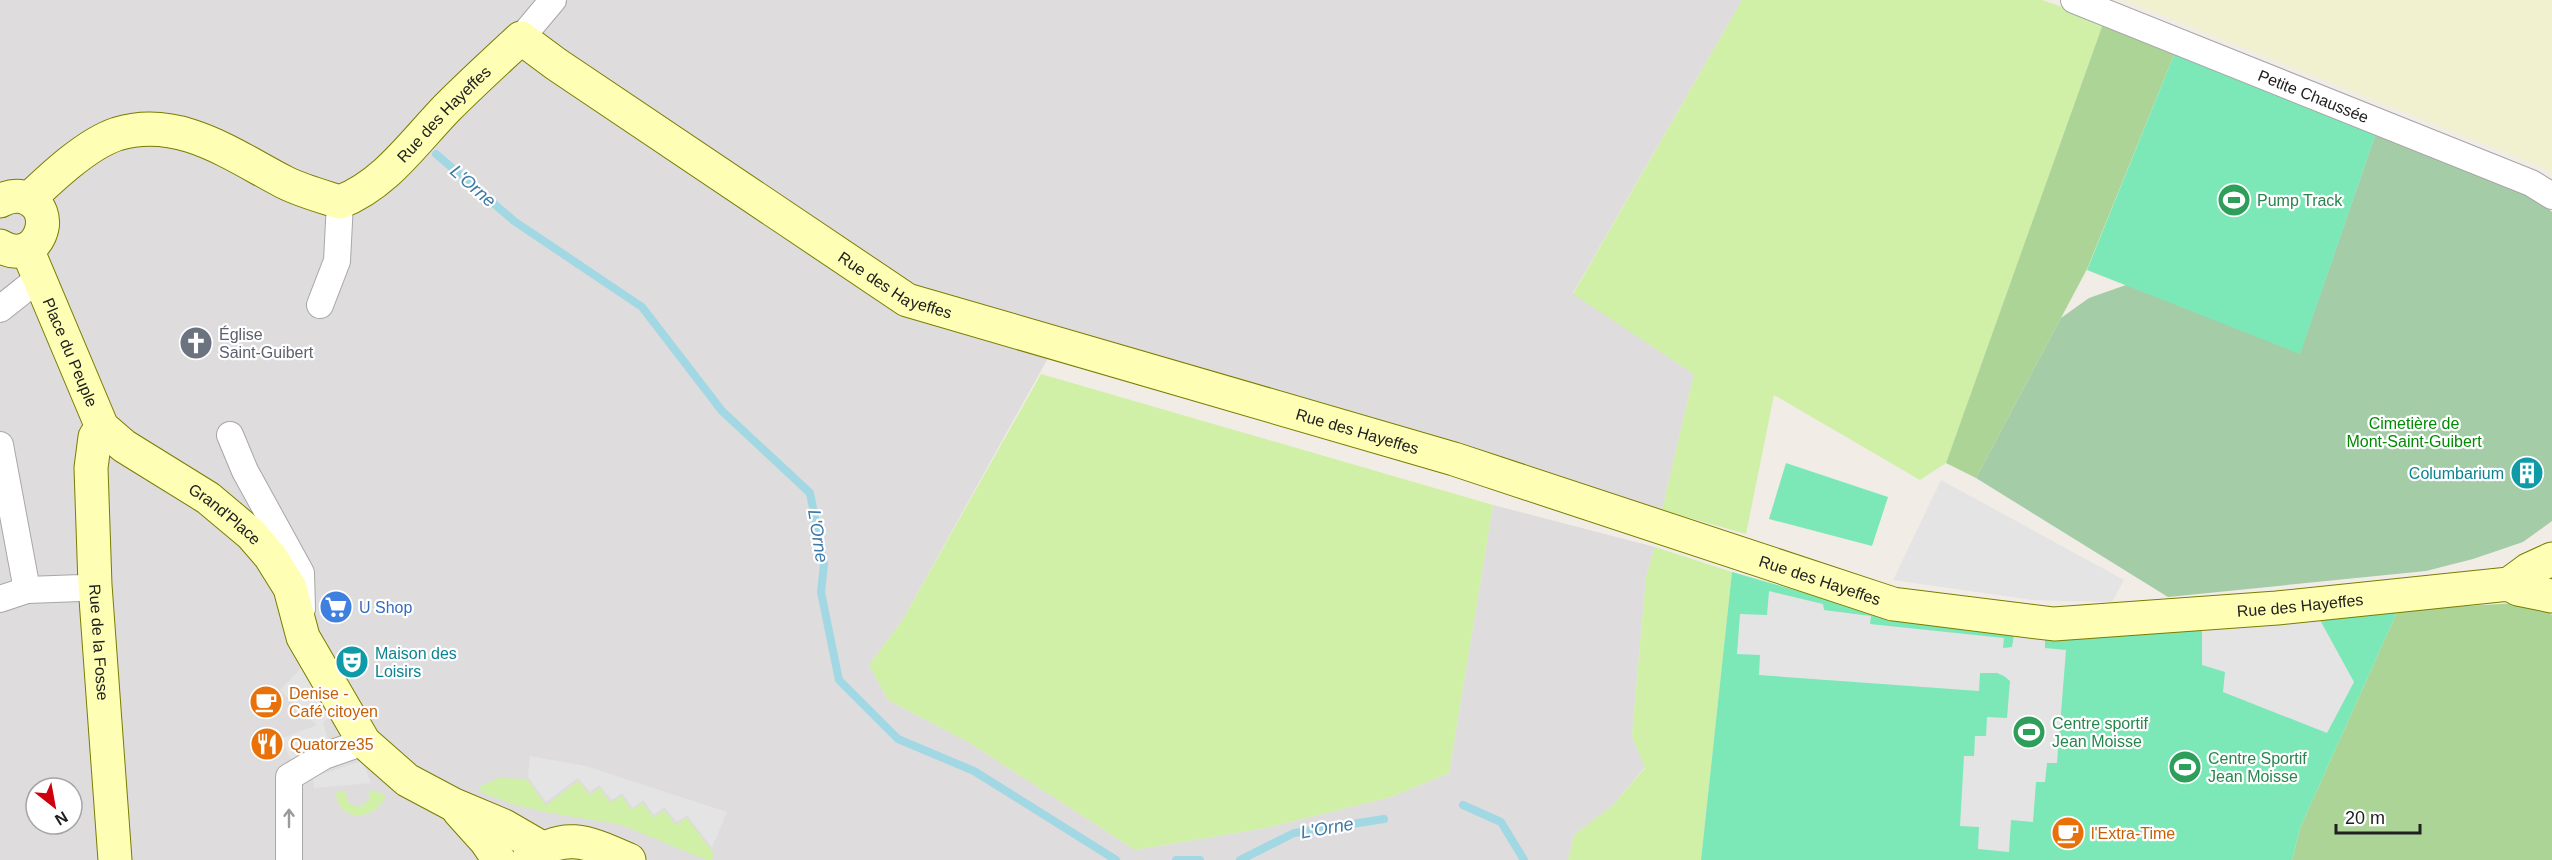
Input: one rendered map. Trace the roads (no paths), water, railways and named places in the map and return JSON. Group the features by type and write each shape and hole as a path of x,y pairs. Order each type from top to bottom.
{"street":[{"path":"521,38 553,0"},
{"name":"Petite Chaussée","path":"2074,0 2513,175 2532,183 2552,196"},
{"name":"Rue des Hayeffes","path":"340,202 357,196 384,175 448,107 521,38 556,64 907,300 1454,459 1893,604 2054,624 2277,608 2509,584 2528,570 2552,559"},
{"path":"22,258 41,235 42,215 14,200 116,134 154,129 191,134 287,183 340,202 340,240 337,261 320,305"},
{"name":"Place du Peuple","path":"0,309 22,258"},
{"name":"Place du Peuple","path":"22,258 102,427"},
{"name":"Rue de la Fosse","path":"102,427 95,437 91,468 95,585 115,860"},
{"name":"Grand'Place","path":"102,427 124,446 208,498 251,534 270,556 290,588 303,637 364,742 407,780 454,805 504,826 535,854"},
{"name":"Grand'Place","path":"230,435 245,471 301,573 303,637"},
{"path":"0,445 27,590"},
{"name":"Rue des Hayeffes","path":"2509,584 2518,589 2552,596"},
{"path":"0,599 27,590 81,588 95,585"},
{"path":"289,860 289,777 324,756 364,742"},
{"name":"Grand'Place","path":"454,805 486,841 499,860"},
{"path":"535,854 563,841 598,846 629,860"}],"waterway":[{"name":"L'Orne","path":"436,154 514,221 642,307 722,411 810,493 824,564 821,592 839,680 898,739 974,771 1116,860"},
{"name":"L'Orne","path":"1463,805 1501,822 1524,860"},
{"name":"L'Orne","path":"1240,860 1294,833 1384,819"},
{"name":"L'Orne","path":"1176,860 1200,860"}],"place":[{"name":"Pump Track","path":"2234,200"},
{"name":"Église Saint-Guibert","path":"196,343"},
{"name":"Columbarium","path":"2527,473"},
{"name":"U Shop","path":"336,607"},
{"name":"Maison des Loisirs","path":"352,662"},
{"name":"Denise - Café citoyen","path":"266,702"},
{"name":"Centre sportif Jean Moisse","path":"2029,732"},
{"name":"Quatorze35","path":"267,744"},
{"name":"Centre Sportif Jean Moisse","path":"2185,767"},
{"name":"l'Extra-Time","path":"2068,833"}],"park label":[{"name":"Cimetière de Mont-Saint-Guibert","path":"2414,432"}]}
